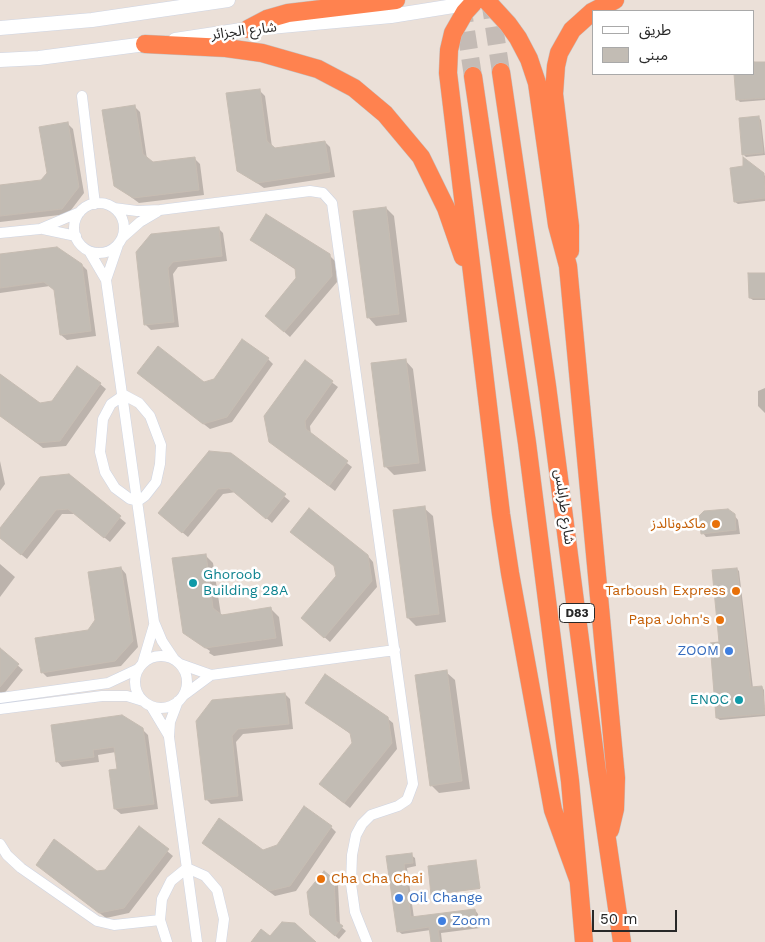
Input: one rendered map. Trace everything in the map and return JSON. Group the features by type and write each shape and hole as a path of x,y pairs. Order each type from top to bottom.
{"highway":[{"path":"248,29 267,19 288,13 396,0"},
{"path":"568,266 558,230 536,77 518,38 482,0 453,33 448,60 501,514 553,810 578,879"},
{"path":"596,10 614,0"},
{"path":"592,12 572,30 559,53 554,94 570,226 568,266 616,778 615,809 608,840"},
{"path":"145,44 226,48 279,57 330,75 370,100 404,134 435,182 446,208 475,293"},
{"name":"شارع طرابلس","path":"501,72 550,405 622,942"},
{"name":"شارع طرابلس","path":"473,76 527,443 570,781 584,942"}],"main road":[{"path":"0,28 92,20 228,0"},
{"name":"شارع الجزائر","path":"0,60 39,58 248,29 383,17 482,0"}],"street":[{"path":"82,96 95,204"},
{"path":"40,229 95,204 137,211 160,210 310,191 323,193 332,203 413,784 407,800 398,806 371,816 362,824 356,835 352,856 351,884 355,912 368,942"},
{"path":"106,280 120,241 123,222 114,208"},
{"path":"80,212 75,224 76,236 84,248 89,251 104,253 140,222 160,210"},
{"path":"0,233 40,229 76,236"},
{"path":"89,251 106,280 124,395 154,622 162,641 177,661 187,682 170,722 169,736 197,942"},
{"path":"124,395 132,398 145,409 156,427 161,445 160,464 156,482 145,496 138,500"},
{"path":"124,395 111,404 103,419 100,452 109,481 122,494 138,500"},
{"path":"154,622 135,682 139,696 147,703 169,736"},
{"path":"0,709 102,696 127,696 166,707 211,675 395,650"},
{"path":"0,698 108,683 158,656 177,661 211,675"},
{"path":"0,844 7,855 21,868 97,921 114,925 160,920"},
{"path":"167,942 160,920 160,909 165,889 178,874 187,868"},
{"path":"187,868 205,876 217,890 224,919 221,942"}],"building":[{"path":"755,62 765,62 765,98 736,100 734,75 755,75"},
{"path":"260,89 267,141 275,148 325,141 330,172 257,183 237,171 226,93"},
{"path":"135,105 143,154 153,162 195,157 199,190 133,198 114,186 102,110"},
{"path":"759,116 763,153 742,155 739,118"},
{"path":"68,122 79,187 62,209 0,216 0,185 41,180 47,173 39,127"},
{"path":"743,157 764,173 765,198 734,202 730,168 743,166"},
{"path":"386,207 399,314 367,318 353,211"},
{"path":"266,214 330,254 332,276 284,332 265,316 296,278 295,268 250,240"},
{"path":"219,227 222,256 173,262 168,268 174,322 144,325 136,252 151,234"},
{"path":"57,247 82,264 91,331 60,335 54,290 44,282 0,288 0,254"},
{"path":"748,273 765,273 765,298 749,298"},
{"path":"242,339 269,358 227,417 203,424 137,373 158,346 204,382 214,379"},
{"path":"406,359 419,463 384,467 371,363"},
{"path":"305,360 333,381 305,421 306,429 348,461 329,486 269,442 264,416"},
{"path":"77,366 101,383 60,441 37,443 0,416 0,374 40,403 52,401"},
{"path":"209,451 231,453 286,494 266,519 229,488 218,489 182,533 158,513"},
{"path":"69,474 121,516 104,538 68,509 56,510 21,555 0,538 0,528 40,477"},
{"path":"425,506 439,614 407,618 393,510"},
{"path":"309,508 368,555 372,581 324,638 301,618 336,576 334,566 290,532"},
{"path":"728,509 735,514 736,530 701,534 699,516 704,511"},
{"name":"Ghoroob Building 28A","path":"206,554 213,608 222,615 271,607 276,638 205,648 183,633 172,558"},
{"path":"121,567 133,641 115,661 41,673 35,638 88,630 95,620 88,572"},
{"path":"737,568 751,687 762,686 765,714 716,718 710,643 719,642 712,570"},
{"path":"0,648 19,664 0,687"},
{"path":"447,670 462,781 430,786 415,675"},
{"path":"325,674 388,717 392,743 344,803 319,784 352,743 350,733 305,703"},
{"path":"285,693 289,724 238,729 232,736 238,796 205,800 196,721 212,700"},
{"path":"122,715 143,728 154,804 114,809 109,770 117,769 114,747 93,750 94,757 56,762 51,725"},
{"path":"304,806 332,826 290,886 269,891 202,843 219,818 263,850 277,845"},
{"path":"139,826 169,849 124,908 99,913 36,865 54,839 97,871 105,870"},
{"path":"412,853 413,863 404,864 411,917 475,909 477,925 438,930 440,942 431,942 429,927 397,932 386,856"},
{"path":"476,860 480,888 431,895 428,866"},
{"path":"324,871 334,879 336,921 343,926 335,936 310,915 307,892"},
{"path":"282,922 295,923 316,942 251,942 261,929 270,936"}],"tunnel":[{"path":"490,0 501,72"},
{"path":"462,5 473,76"}],"place":[{"name":"ماكدونالدز","path":"716,524"},
{"name":"Ghoroob Building 28A","path":"193,583"},
{"name":"Tarboush Express","path":"736,591"},
{"name":"Papa John's","path":"720,620"},
{"name":"ZOOM","path":"729,651"},
{"name":"ENOC","path":"739,700"},
{"name":"Cha Cha Chai","path":"321,879"},
{"name":"Oil Change","path":"399,898"},
{"name":"Zoom","path":"442,921"}]}
